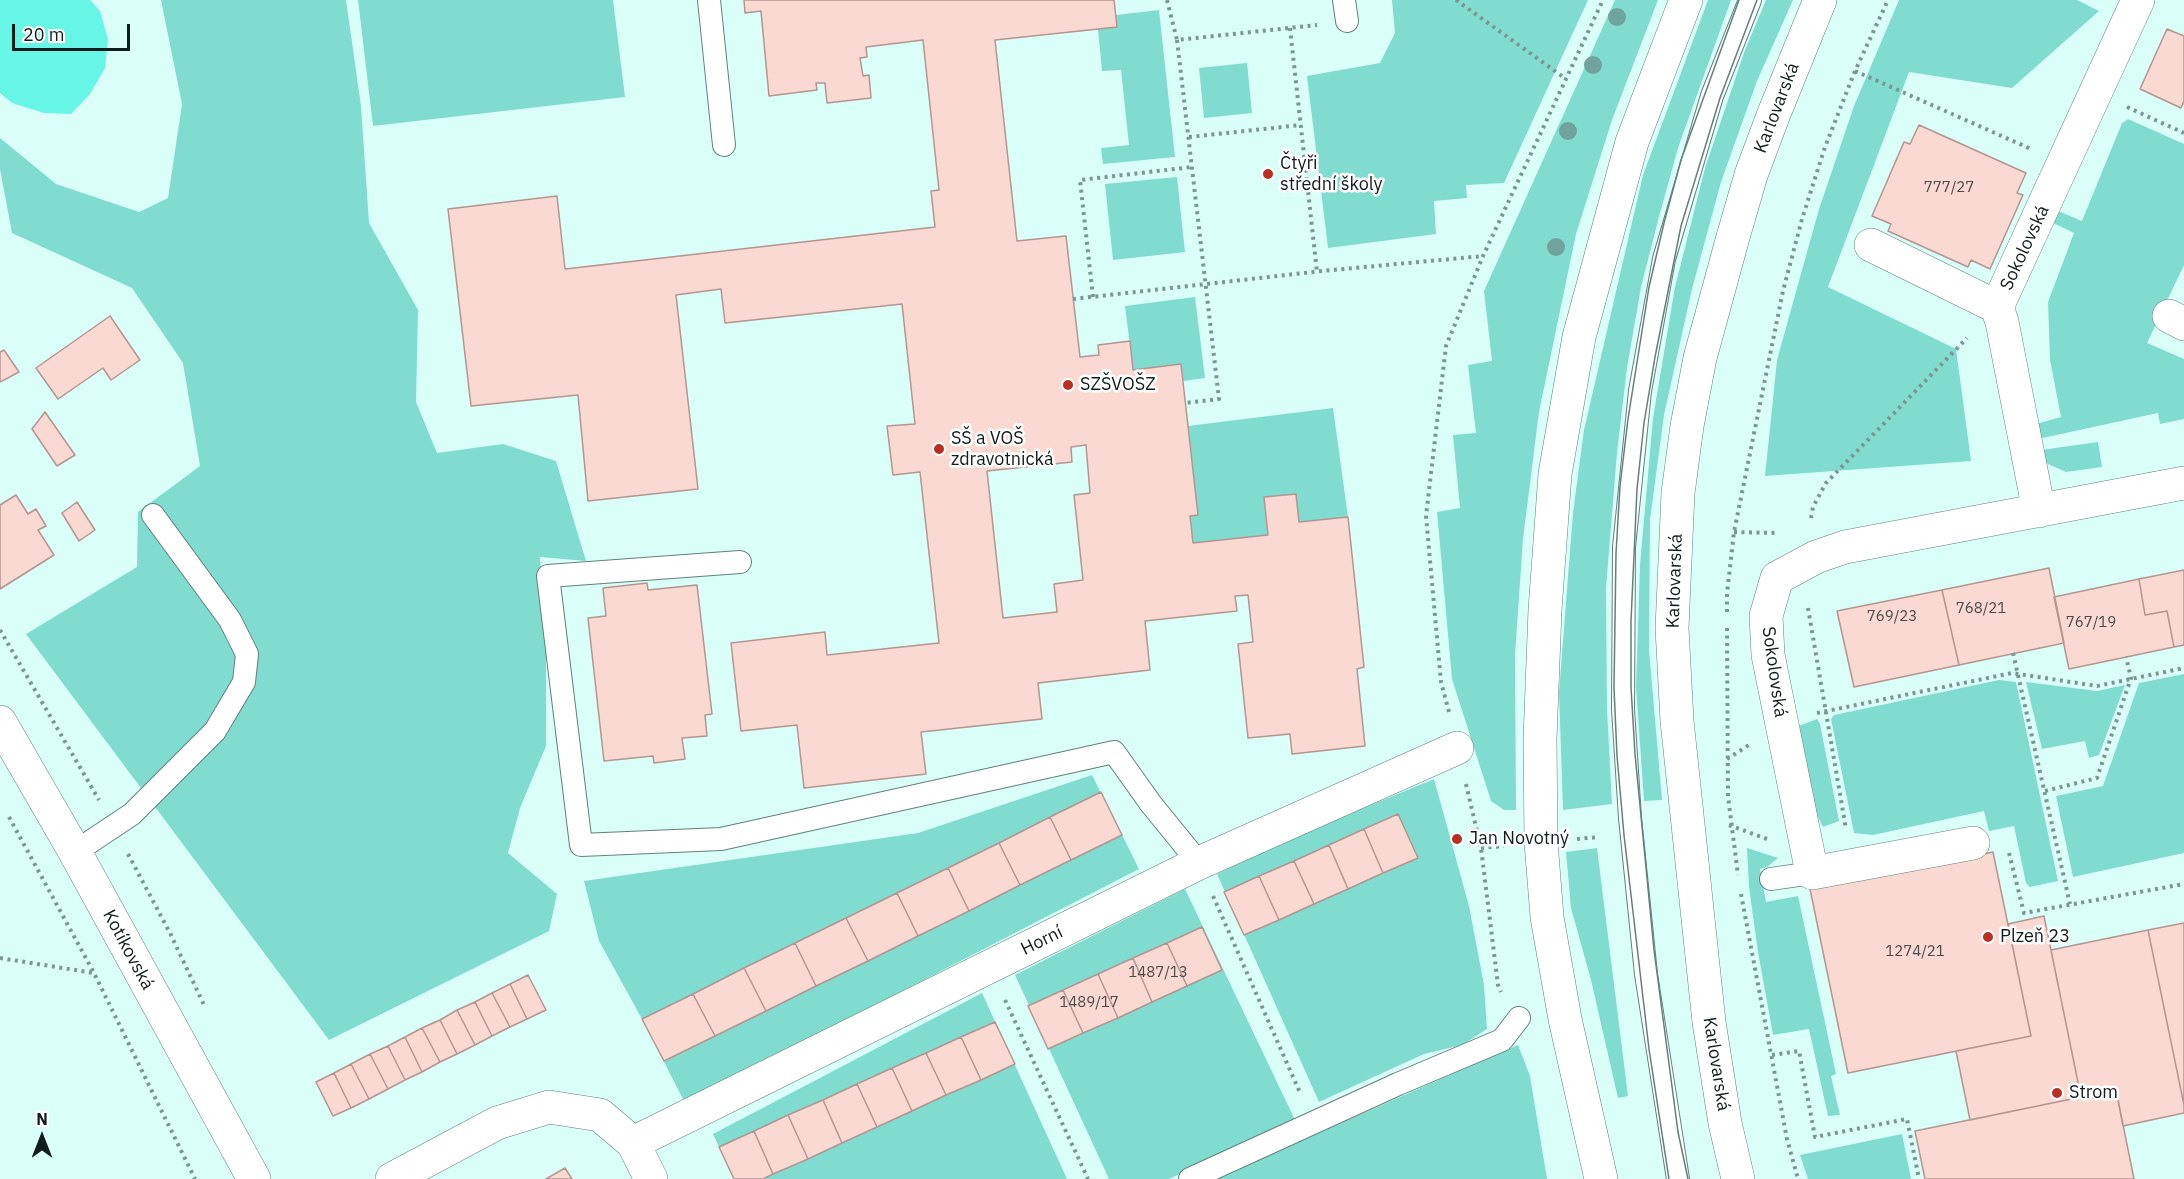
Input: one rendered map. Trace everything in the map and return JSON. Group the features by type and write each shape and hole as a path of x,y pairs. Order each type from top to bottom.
{"street":[{"path":"1601,1179 1565,1019 1547,917 1541,842 1540,739 1545,610 1555,474 1579,337 1632,142 1686,0"},
{"name":"Karlovarská","path":"1738,1179 1725,1123 1709,1022 1677,721 1672,628 1678,494 1687,426 1700,358 1733,237 1751,175 1820,0"},
{"name":"Sokolovská","path":"2039,511 1998,307 2138,0"},
{"path":"1871,245 1998,307"},
{"name":"Sokolovská","path":"1812,873 1768,656 1766,616 1777,578 1816,557 1845,547 2184,483"},
{"name":"Kotíkovská","path":"0,722 75,852 254,1179"},
{"name":"Horní","path":"633,1143 1199,863 1457,748"},
{"path":"1812,873 1973,843"},
{"path":"392,1179 497,1123 549,1107 600,1115 633,1143 651,1179"}],"lane":[{"path":"709,0 723,145"},
{"path":"1678,1179 1646,974 1630,818 1623,710 1624,547 1640,391 1664,259 1712,96 1750,0"},
{"path":"75,852 132,814 215,730 244,682 247,654 230,620 153,514"},
{"path":"740,562 548,576 581,845 721,838 1114,752 1151,804 1199,863"},
{"path":"1771,879 1812,873"},
{"path":"1190,1179 1502,1040 1519,1018"}],"path":[{"path":"1167,0 1177,40 1219,399 1185,403"},
{"path":"1456,0 1566,79"},
{"path":"1519,1018 1505,1005 1498,985 1480,848 1441,682 1426,516 1446,346 1483,256 1603,0"},
{"path":"1739,879 1731,825 1727,759 1727,594 1734,532 1780,303 1802,219 1825,147 1888,0"},
{"path":"1177,40 1290,28 1345,11"},
{"path":"1290,28 1317,272"},
{"path":"1856,71 2064,164"},
{"path":"2096,93 2184,133"},
{"path":"1189,137 1301,125"},
{"path":"1093,297 1080,180 1192,167"},
{"path":"1073,299 1483,256"},
{"path":"1734,532 1786,534"},
{"path":"0,630 113,827 170,933 206,1007"},
{"path":"2013,653 2070,904"},
{"path":"2045,791 2097,778 2131,678 2126,657"},
{"path":"1727,759 1782,724 1826,710 2012,673 2097,686 2184,668"},
{"path":"5,810 94,973 195,1179"},
{"path":"1973,843 2006,838 2024,913 2184,884"},
{"path":"1199,863 1313,1123"},
{"path":"1741,890 1749,944 1787,1139 1798,1179"},
{"path":"0,957 94,973 132,958"},
{"path":"989,967 1088,1179"},
{"path":"1772,1055 1799,1051 1815,1137 1907,1119 1919,1179"}],"shaded area":[{"path":"0,0 90,0 100,11 108,40 105,68 90,94 71,114 44,113 12,103 0,93"},
{"path":"161,0 346,0 361,106 369,223 418,310 416,402 437,453 503,444 556,461 586,561 540,557 546,636 546,746 520,808 508,853 557,894 549,931 329,1040 26,634 137,567 138,512 200,466 183,363 132,288 12,233 0,169 0,138 56,184 139,212 168,198 182,104"},
{"path":"358,0 613,0 625,97 373,126"},
{"path":"1392,0 1588,0 1504,183 1466,185 1467,198 1434,201 1436,234 1328,248 1307,76 1380,63 1395,33"},
{"path":"1615,0 1658,0 1612,120 1576,234 1539,412 1523,539 1515,655 1516,810 1504,810 1491,801 1452,679 1437,512 1460,508 1453,435 1476,433 1468,365 1492,361 1484,291"},
{"path":"1708,0 1731,0 1678,148 1641,287 1627,368 1617,453 1606,588 1607,709 1612,804 1563,810 1559,692 1573,513 1584,430 1643,175"},
{"path":"1766,0 1793,0 1757,81 1721,182 1692,289 1664,415 1650,520 1649,650 1662,800 1644,801 1636,687 1640,565 1653,418 1675,287 1705,168 1745,50"},
{"path":"1899,0 2077,0 2099,11 2012,88 1909,72 1828,287 1956,349 1971,461 1765,476 1777,360 1819,209 1854,106"},
{"path":"1159,10 1175,157 1103,164 1101,148 1129,145 1121,70 1102,71 1098,29 1117,27 1116,15"},
{"path":"1247,63 1252,113 1204,118 1199,68"},
{"path":"2128,119 2184,144 2184,265 2147,343 2184,359 2184,419 2160,424 2158,413 2038,439 2036,424 2061,417 2050,360 2048,302 2074,233 2051,222 2058,211 2082,221 2122,123"},
{"path":"1177,177 1185,252 1113,260 1105,184"},
{"path":"1195,297 1205,378 1183,381 1181,364 1133,370 1125,306"},
{"path":"1333,408 1348,517 1299,522 1264,497 1268,535 1193,543 1190,516 1198,514 1188,426"},
{"path":"2098,442 2102,467 2066,472 2048,464 2042,458 2041,450"},
{"path":"2184,674 2184,853 2073,877 2056,796 2103,786 2139,683"},
{"path":"1999,680 2016,682 2058,881 2030,887 2026,883 2014,826 1989,831 1984,811 1873,835 1854,833 1831,719 1834,715"},
{"path":"2026,682 2097,691 2125,685 2099,755 2089,758 2085,741 2042,749"},
{"path":"1817,719 1820,724 1839,821 1823,827 1811,802 1796,727"},
{"path":"1092,775 1139,869 685,1103 599,941 584,881 918,833"},
{"path":"1434,779 1469,906 1484,985 1487,1029 1462,1045 1424,1054 1319,1102 1217,874 1286,840"},
{"path":"1597,848 1628,1096 1618,1098 1591,980 1571,908 1566,852"},
{"path":"1747,848 1778,858 1767,867 1760,869 1766,902 1798,896 1836,1074 1831,1076 1840,1115 1828,1116 1809,1029 1773,1035 1758,952 1749,887"},
{"path":"1185,889 1295,1120 1169,1179 1109,1179 1015,975"},
{"path":"982,993 1067,1179 734,1179 713,1134"},
{"path":"1518,1045 1530,1076 1547,1179 1214,1179"},
{"path":"1902,1134 1911,1179 1808,1179 1800,1155"}],"building":[{"name":"SŠ a VOŠ zdravotnická","path":"744,0 1114,0 1117,27 995,40 1017,241 1066,236 1080,357 1099,355 1098,345 1130,341 1133,370 1181,364 1198,515 1190,516 1193,543 1268,535 1264,497 1296,494 1299,522 1348,517 1364,667 1357,669 1365,746 1292,754 1290,734 1248,738 1238,644 1253,642 1248,595 1235,596 1237,611 1145,621 1150,670 1038,683 1042,719 921,732 926,774 804,788 797,725 741,731 731,643 825,632 827,655 939,643 920,472 893,475 887,426 915,424 902,304 725,323 721,289 676,295 698,489 588,501 578,395 471,406 448,209 557,196 565,269 935,227 931,191 939,190 923,40 866,47 867,57 860,58 863,76 869,75 871,98 827,103 825,83 816,83 817,90 769,96 761,11 745,13","holes":["1086,445 1090,493 1074,495 1083,580 1054,584 1057,612 1003,618 987,471 1072,462 1071,447"]},
{"path":"2167,29 2184,36 2184,101 2181,108 2140,89"},
{"path":"1919,125 2026,173 2017,193 2023,195 1990,269 1971,260 1968,267 1888,231 1891,224 1872,216 1904,142 1910,144"},
{"path":"110,316 140,360 111,380 103,368 58,399 36,368"},
{"path":"4,350 19,372 0,382 0,352"},
{"path":"45,412 75,455 57,466 32,429"},
{"path":"16,495 28,514 36,509 46,526 38,530 54,555 0,589 0,505"},
{"path":"77,502 95,530 79,541 62,513"},
{"path":"2049,568 2064,643 1959,665 1942,590"},
{"path":"2184,570 2184,645 2174,647 2167,611 2145,615 2139,579"},
{"path":"2139,579 2145,615 2167,611 2174,647 2069,669 2054,597"},
{"path":"647,583 648,590 697,585 712,714 705,715 707,736 682,738 685,759 654,763 653,756 604,761 588,618 606,616 603,588"},
{"path":"1942,590 1959,665 1854,687 1837,611"},
{"path":"1101,792 1122,835 1071,860 1050,817"},
{"path":"1398,814 1418,858 1383,873 1364,829"},
{"path":"1050,817 1071,860 1020,885 999,843"},
{"path":"1364,829 1383,873 1348,889 1329,845"},
{"path":"999,843 1020,885 969,911 948,868"},
{"path":"1329,845 1348,889 1314,904 1294,861"},
{"path":"1993,852 2031,1036 1848,1073 1810,889"},
{"path":"1294,861 1314,904 1279,920 1259,876"},
{"path":"948,868 969,911 918,936 897,893"},
{"path":"1259,876 1279,920 1244,935 1224,892"},
{"path":"897,893 918,936 868,961 846,918"},
{"path":"2044,916 2081,1097 1970,1120 1956,1051 2031,1036 2008,924"},
{"path":"846,918 868,961 816,986 795,943"},
{"path":"2184,923 2184,1105 2148,930"},
{"path":"1202,927 1222,970 1187,986 1167,943"},
{"path":"2148,930 2184,1113 2123,1126 2116,1090 2081,1097 2051,950"},
{"path":"795,943 816,986 766,1011 744,968"},
{"path":"1167,943 1187,986 1152,1002 1133,958"},
{"path":"1133,958 1152,1002 1118,1018 1098,974"},
{"path":"744,968 766,1011 715,1036 693,994"},
{"path":"1098,974 1118,1018 1083,1033 1063,990"},
{"path":"528,975 546,1010 527,1019 510,984"},
{"path":"510,984 527,1019 510,1027 492,993"},
{"path":"1063,990 1083,1033 1048,1049 1028,1006"},
{"path":"492,993 510,1027 492,1036 475,1002"},
{"path":"693,994 715,1036 664,1061 642,1019"},
{"path":"475,1002 492,1036 475,1045 457,1010"},
{"path":"457,1010 475,1045 457,1054 440,1020"},
{"path":"440,1020 457,1054 440,1062 422,1028"},
{"path":"995,1022 1015,1064 981,1080 961,1037"},
{"path":"422,1028 440,1062 422,1072 405,1037"},
{"path":"405,1037 422,1072 405,1080 388,1046"},
{"path":"961,1037 981,1080 946,1095 926,1053"},
{"path":"388,1046 405,1080 388,1089 370,1054"},
{"path":"926,1053 946,1095 912,1111 892,1068"},
{"path":"370,1054 388,1089 369,1099 351,1064"},
{"path":"351,1064 369,1099 351,1108 334,1073"},
{"path":"892,1068 912,1111 877,1127 857,1084"},
{"path":"334,1073 351,1108 333,1116 316,1082"},
{"path":"857,1084 877,1127 842,1143 823,1100"},
{"path":"2116,1090 2134,1179 1925,1179 1915,1131"},
{"path":"823,1100 842,1143 808,1159 788,1115"},
{"path":"788,1115 808,1159 773,1174 754,1131"},
{"path":"754,1131 773,1174 763,1179 734,1179 719,1147"},
{"path":"565,1168 572,1179 546,1179"}],"tram line":[{"path":"1669,1179 1649,1049 1617,756 1614,688 1616,553 1620,486 1628,419 1649,287 1681,160 1739,0"},
{"path":"1688,1179 1678,1132 1654,950 1635,754 1631,687 1631,621 1637,489 1644,423 1655,357 1681,226 1720,98 1757,0"}],"place":[{"name":"Čtyři střední školy","path":"1268,174"},
{"name":"SZŠVOŠZ","path":"1068,385"},
{"name":"SŠ a VOŠ zdravotnická","path":"939,449"},
{"name":"Jan Novotný","path":"1457,839"},
{"name":"Plzeň 23","path":"1988,937"},
{"name":"Strom","path":"2057,1093"}]}
